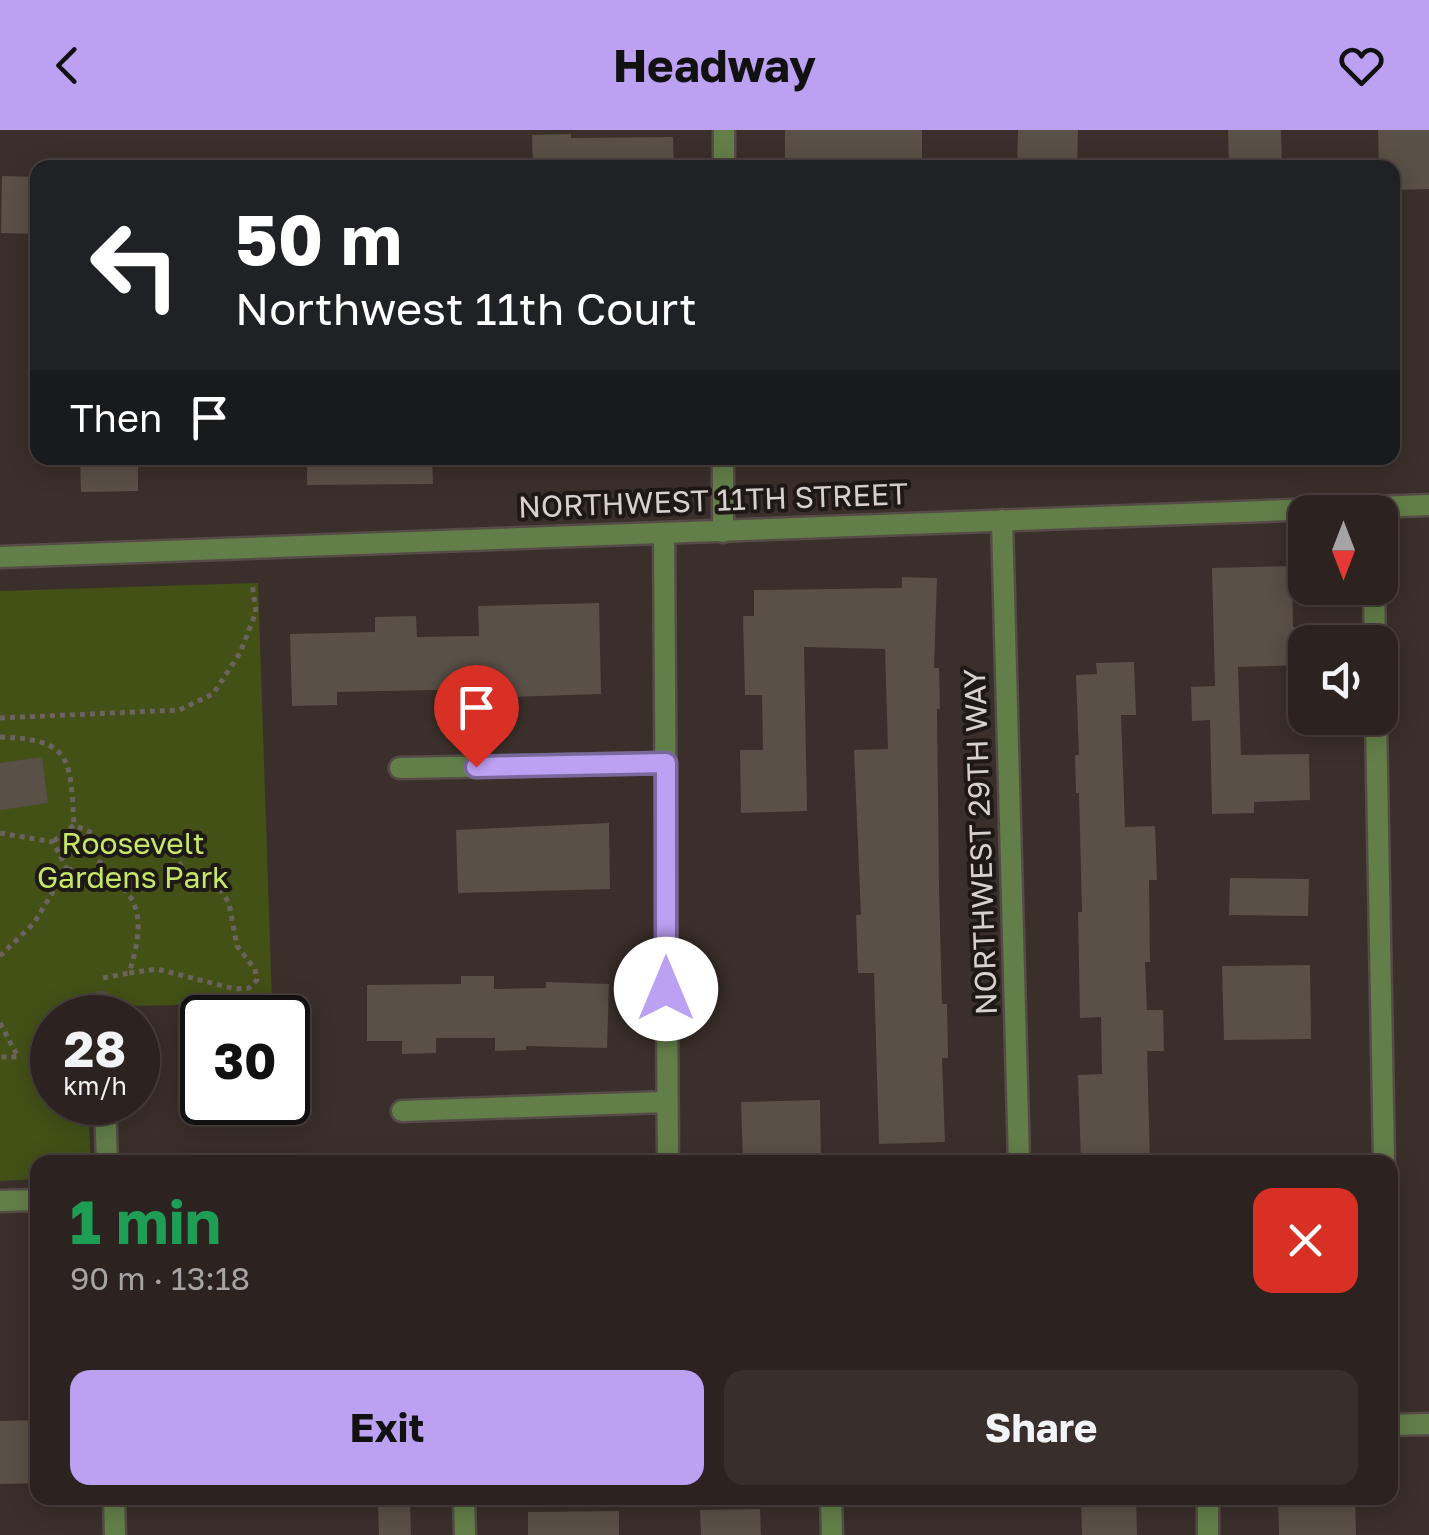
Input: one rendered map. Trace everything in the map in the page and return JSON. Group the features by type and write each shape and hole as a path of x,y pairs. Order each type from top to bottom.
{"street":[{"path":"724,130 724,160"},
{"path":"723,465 723,532"},
{"name":"NORTHWEST 11TH STREET","path":"1398,507 1429,505"},
{"name":"NORTHWEST 11TH STREET","path":"0,556 1288,511"},
{"name":"NORTHWEST 29TH WAY","path":"1002,520 1019,1155"},
{"path":"664,534 668,1155"},
{"path":"1376,735 1384,1155"},
{"path":"400,768 666,763"},
{"path":"402,1111 666,1102"},
{"path":"106,1125 108,1155"},
{"path":"0,1201 30,1200"},
{"path":"1398,1425 1429,1424"},
{"path":"114,1505 115,1535"},
{"path":"464,1505 465,1535"},
{"path":"832,1505 832,1535"},
{"path":"1208,1505 1208,1535"}],"path":[{"path":"0,718 179,710 213,694 240,652 256,612 252,583"},
{"path":"0,736 28,738 56,748 71,768 74,825"},
{"path":"0,832 52,842 74,825"},
{"path":"74,825 92,833 106,849"},
{"path":"95,872 106,849 134,839 167,847 199,881 220,888 229,903 237,946 255,968 256,980 249,988 235,989 156,968 100,978"},
{"path":"52,842 67,869"},
{"path":"67,869 95,872 116,881 133,897 141,921 139,944 129,973"},
{"path":"0,956 34,923 67,869"},
{"path":"0,1023 18,1057 0,1057"}],"green space":[{"name":"Roosevelt Gardens Park","path":"258,583 272,995 180,995 180,1005 160,1005 160,995 30,995 30,1125 89,1125 91,1155 30,1155 30,1179 0,1181 0,591"}],"building":[{"path":"785,130 922,130 922,160 785,160"},
{"path":"1018,130 1078,130 1077,160 1017,160"},
{"path":"1228,130 1281,130 1282,160 1229,160"},
{"path":"1378,130 1429,130 1429,189 1400,190 1400,160 1379,160"},
{"path":"532,135 673,137 674,160 533,160"},
{"path":"2,176 30,177 30,234 1,233"},
{"path":"80,465 138,465 138,491 81,492"},
{"path":"307,465 432,465 433,484 307,485"},
{"path":"1288,566 1288,605 1293,605 1293,625 1288,625 1288,666 1238,667 1241,755 1309,754 1310,800 1254,802 1254,813 1212,814 1210,720 1192,721 1191,687 1215,686 1212,568"},
{"path":"902,577 937,578 934,668 939,668 940,709 942,1004 947,1004 948,1058 942,1058 945,1142 879,1144 874,973 858,973 856,915 861,915 854,750 888,749 885,649 804,647 807,811 741,813 740,750 763,750 762,695 745,695 743,616 754,616 754,590 902,588"},
{"path":"599,603 601,694 481,698 481,689 337,692 337,705 292,706 290,634 375,632 375,617 416,616 417,637 479,636 478,606"},
{"path":"1134,662 1136,715 1121,715 1125,827 1155,826 1157,880 1149,880 1150,962 1145,962 1147,1010 1163,1010 1164,1051 1147,1051 1150,1155 1081,1155 1078,1075 1102,1074 1101,1017 1080,1018 1078,912 1082,912 1075,755 1079,755 1076,675 1097,674 1096,663"},
{"path":"42,757 48,803 0,810 0,763"},
{"path":"609,823 610,889 458,893 456,830"},
{"path":"1230,878 1309,879 1308,916 1229,915"},
{"path":"1310,965 1311,1039 1224,1040 1222,966"},
{"path":"461,976 494,976 494,989 546,988 546,982 609,984 607,1048 526,1046 526,1050 495,1051 495,1038 436,1038 436,1053 402,1054 402,1041 367,1041 367,985 461,984"},
{"path":"820,1100 821,1155 743,1155 741,1102"},
{"path":"30,1420 30,1483 0,1484 0,1421"},
{"path":"378,1505 410,1505 411,1535 379,1535"},
{"path":"1081,1505 1136,1505 1137,1535 1082,1535"},
{"path":"1278,1505 1355,1505 1356,1535 1279,1535"},
{"path":"760,1509 761,1535 701,1535 700,1510"},
{"path":"619,1511 619,1535 528,1535 528,1512"}],"route":[{"path":"476,767 666,763 666,989"}]}
